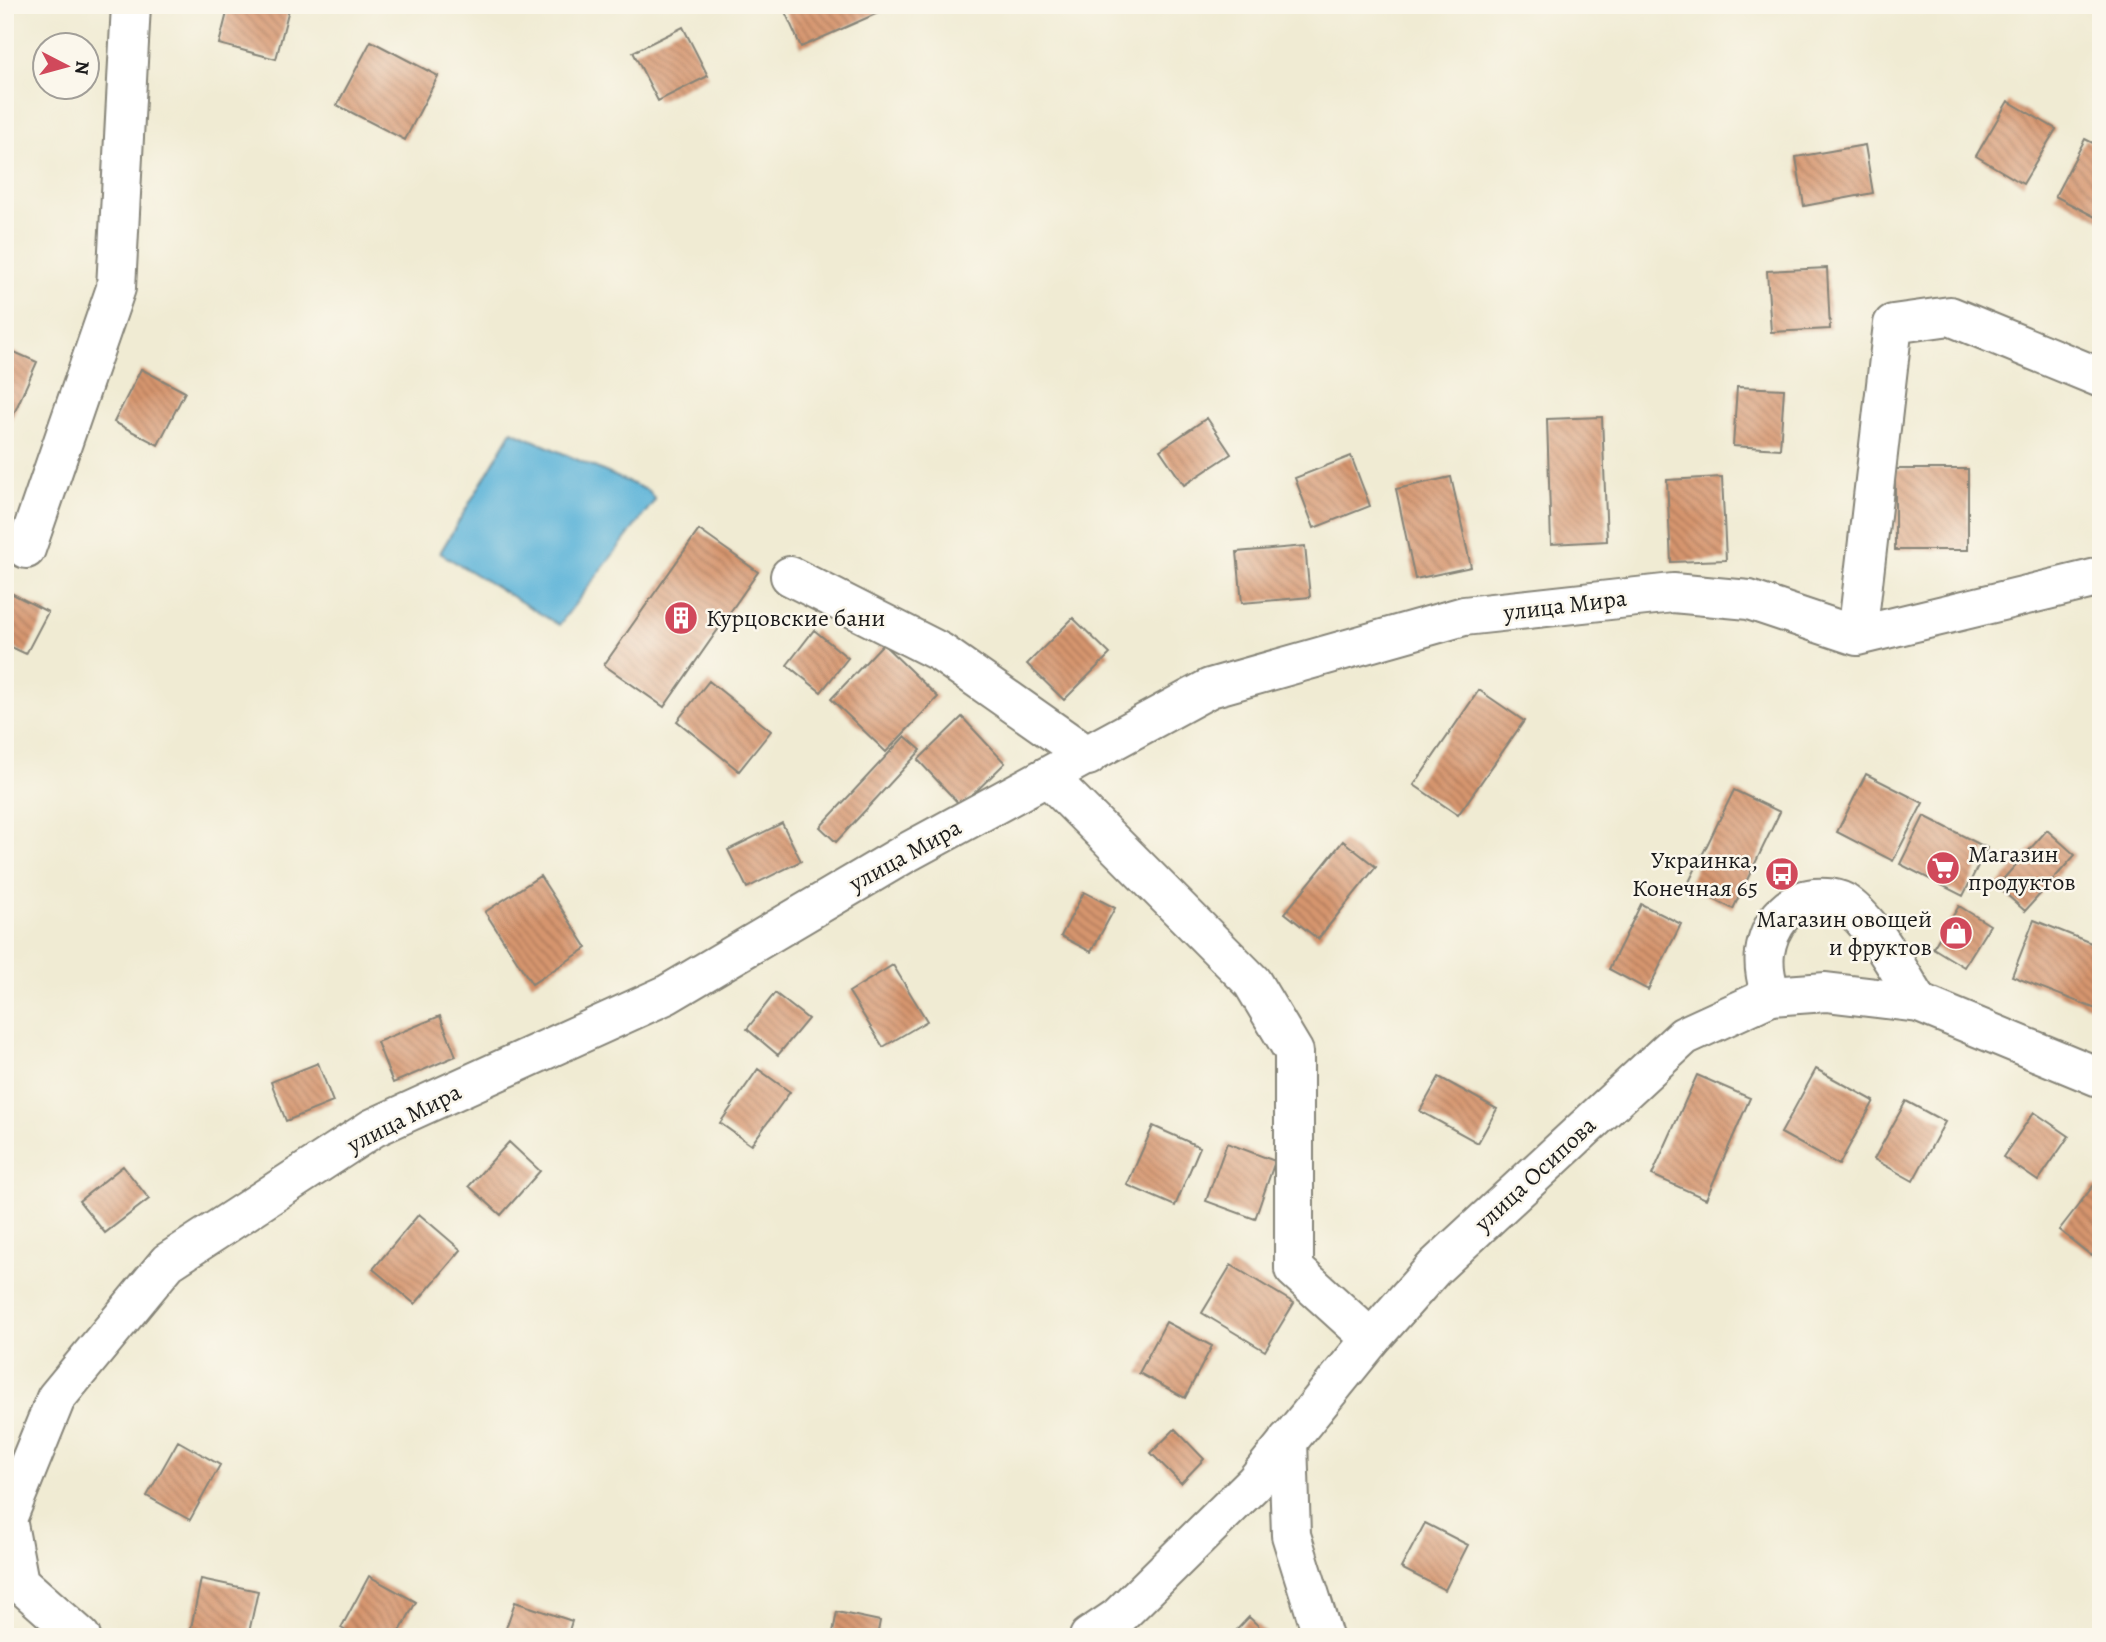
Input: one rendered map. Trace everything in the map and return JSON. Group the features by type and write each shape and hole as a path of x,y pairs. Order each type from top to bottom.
{"street":[{"path":"26,550 116,288 131,5"},
{"path":"2101,379 1950,316 1894,324 1857,636 2101,577"},
{"path":"790,576 940,652 1088,756"},
{"name":"улица Мира","path":"81,1637 19,1583 7,1519 56,1398 168,1262 373,1128 666,996 906,853 1210,688 1464,616 1673,593 1749,600 1857,636"},
{"path":"1048,777 1252,982 1294,1052 1294,1269 1371,1339"},
{"path":"1770,996 1765,976 1765,953 1775,923 1786,909 1805,899 1822,897 1843,901 1858,914 1919,1003"},
{"name":"улица Осипова","path":"1089,1637 1127,1609 1255,1482 1371,1339 1435,1267 1684,1036 1770,996 1826,992 1919,1003 2101,1078"},
{"path":"1288,1440 1291,1535 1323,1637"}],"water":[{"path":"512,431 649,491 655,500 559,625 440,553"}],"building":[{"path":"229,5 290,5 276,59 219,44"},
{"path":"782,5 896,5 801,47"},
{"path":"683,27 708,76 658,101 633,52"},
{"path":"371,41 438,76 405,140 337,105"},
{"path":"2008,101 2056,129 2023,184 1976,156"},
{"path":"2085,139 2101,147 2101,220 2055,196"},
{"path":"1865,145 1873,193 1804,206 1796,157"},
{"path":"1827,268 1830,329 1771,332 1767,271"},
{"path":"5,348 37,362 8,427 5,426"},
{"path":"141,369 185,392 158,445 114,422"},
{"path":"1737,387 1784,389 1780,449 1733,446"},
{"path":"1602,417 1607,541 1551,544 1547,419"},
{"path":"1207,418 1231,454 1184,485 1160,450"},
{"path":"1351,456 1370,506 1314,528 1295,478"},
{"path":"1895,469 1968,469 1968,550 1895,550"},
{"path":"1451,477 1471,567 1415,579 1396,489"},
{"path":"1722,477 1726,560 1671,562 1667,480"},
{"name":"Курцовские бани","path":"699,530 758,572 664,707 604,665"},
{"path":"1305,546 1310,597 1242,603 1237,552"},
{"path":"5,590 48,612 26,654 5,644"},
{"path":"1073,618 1110,654 1064,700 1027,664"},
{"path":"814,630 848,658 821,692 787,665"},
{"path":"883,644 938,697 886,752 831,699"},
{"path":"709,681 771,731 739,771 677,721"},
{"path":"1479,690 1524,721 1458,815 1414,785"},
{"path":"962,717 1005,763 961,806 918,760"},
{"path":"905,736 921,750 836,842 820,827"},
{"path":"1866,774 1923,803 1893,861 1837,832"},
{"path":"1734,790 1780,812 1733,909 1687,886"},
{"path":"1924,816 1987,848 1963,896 1900,864"},
{"path":"782,823 801,861 747,888 728,850"},
{"path":"2047,830 2075,855 2025,911 1997,886"},
{"path":"1343,841 1376,867 1318,939 1285,913"},
{"path":"540,876 587,948 532,984 485,912"},
{"path":"1084,892 1115,908 1091,952 1061,936"},
{"path":"1641,904 1681,924 1648,990 1609,969"},
{"path":"1959,906 1990,925 1964,967 1933,948"},
{"path":"2034,920 2101,947 2101,1011 2012,976"},
{"path":"893,965 927,1021 883,1047 849,992"},
{"path":"775,993 808,1019 778,1055 747,1029"},
{"path":"440,1016 456,1056 393,1083 377,1042"},
{"path":"318,1063 333,1102 286,1121 271,1082"},
{"path":"758,1069 790,1092 751,1145 720,1123"},
{"path":"1816,1069 1874,1101 1839,1165 1781,1133"},
{"path":"1697,1075 1750,1098 1706,1199 1652,1175"},
{"path":"1439,1077 1497,1109 1478,1143 1420,1111"},
{"path":"1906,1101 1945,1122 1913,1181 1874,1159"},
{"path":"2034,1112 2069,1136 2038,1181 2003,1157"},
{"path":"1153,1126 1200,1147 1175,1206 1127,1185"},
{"path":"509,1142 540,1171 501,1215 469,1186"},
{"path":"1227,1143 1275,1161 1255,1219 1206,1201"},
{"path":"123,1166 149,1199 105,1233 79,1201"},
{"path":"2094,1185 2101,1190 2101,1245 2092,1256 2059,1230"},
{"path":"419,1214 461,1250 415,1304 373,1269"},
{"path":"1231,1265 1294,1303 1265,1351 1202,1313"},
{"path":"1166,1322 1212,1346 1185,1398 1139,1373"},
{"path":"1175,1429 1204,1459 1181,1483 1151,1453"},
{"path":"178,1441 220,1465 190,1520 147,1496"},
{"path":"1425,1523 1468,1545 1445,1590 1401,1568"},
{"path":"369,1576 416,1602 397,1637 356,1637 341,1628"},
{"path":"201,1579 258,1591 248,1637 191,1628"},
{"path":"515,1602 572,1621 567,1637 503,1637"},
{"path":"837,1612 880,1621 877,1637 832,1637"},
{"path":"1249,1617 1270,1637 1230,1637"}],"place":[{"name":"Курцовские бани","path":"681,618"},
{"name":"Магазин продуктов","path":"1943,868"},
{"name":"Украинка, Конечная 65","path":"1782,874"},
{"name":"Магазин овощей и фруктов","path":"1956,933"}]}
